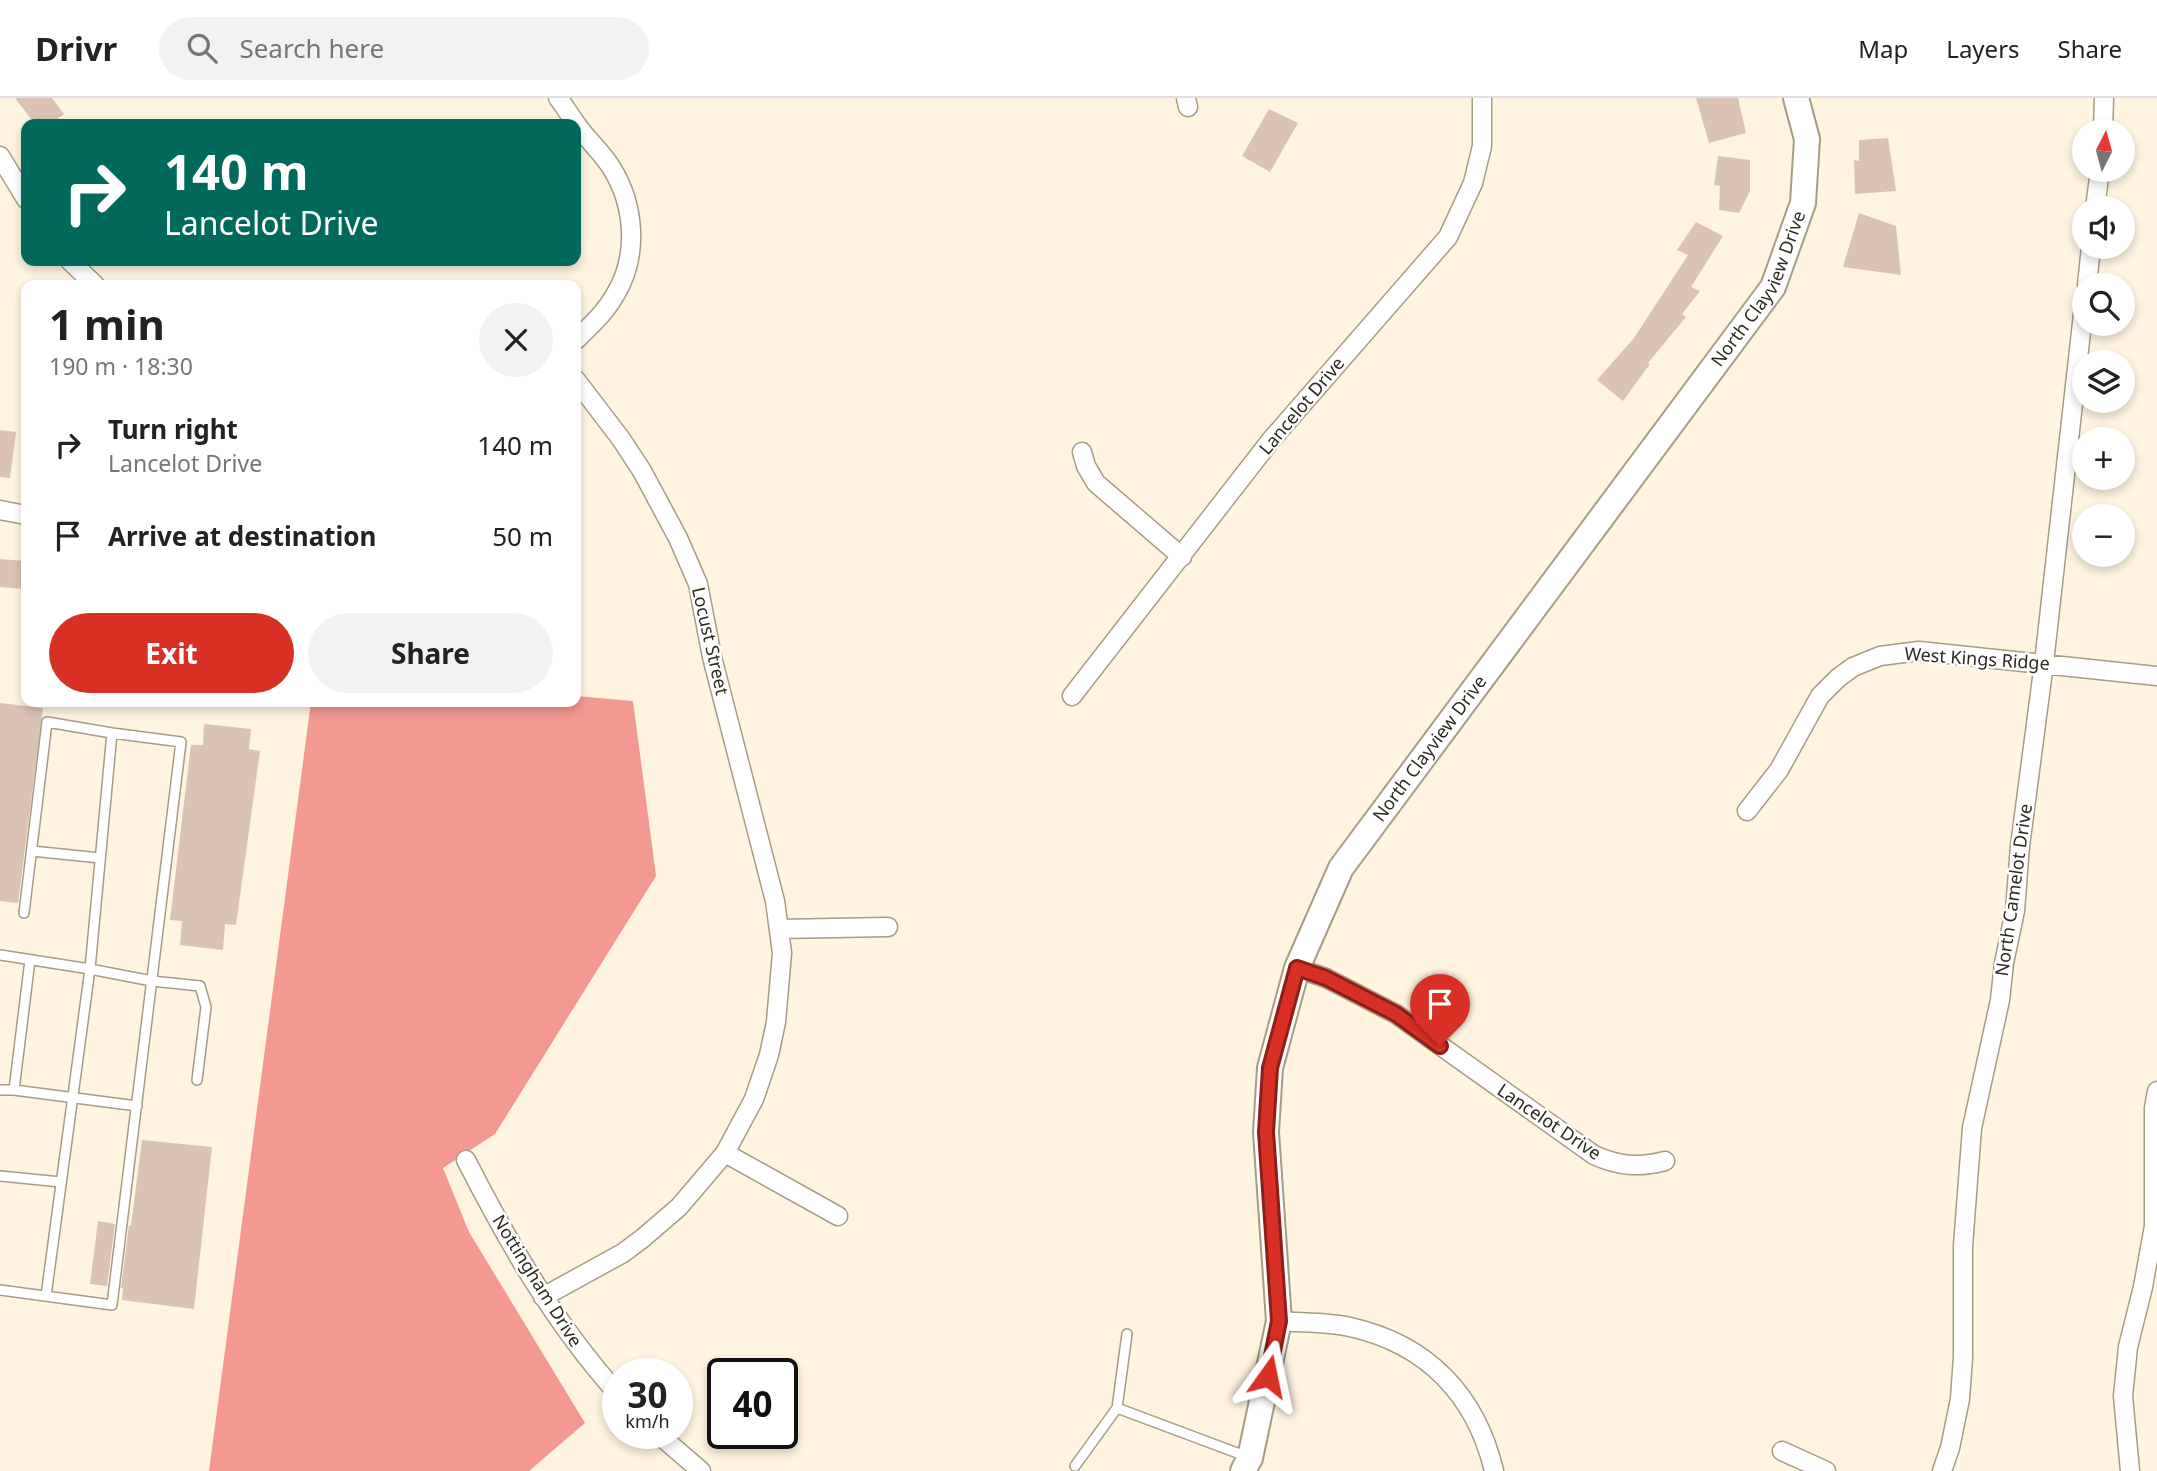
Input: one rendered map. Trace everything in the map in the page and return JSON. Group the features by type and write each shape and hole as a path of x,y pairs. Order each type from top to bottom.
{"street":[{"path":"558,98 572,119"},
{"name":"Lancelot Drive","path":"1072,696 1271,440 1448,237 1473,183 1482,146 1482,98"},
{"name":"North Clayview Drive","path":"1247,1464 1279,1321 1266,1122 1270,1068 1297,968 1342,868 1773,287 1803,203 1807,139 1796,98"},
{"path":"2103,119 2104,98"},
{"path":"581,131 611,167 625,193 631,218 628,270 607,306 581,335"},
{"path":"0,156 21,191"},
{"path":"75,266 90,280"},
{"name":"North Camelot Drive","path":"1942,1471 1961,1399 1961,1289 1972,1128 2000,1000 2004,963 2015,911 2020,846 2044,663 2081,336"},
{"name":"Locust Street","path":"542,1297 623,1253 679,1207 725,1153 754,1099 769,1055 776,1022 782,953 775,901 712,657 698,584 678,538 642,471 581,387"},
{"path":"1082,452 1086,466 1096,483 1182,557"},
{"path":"0,510 21,514"},
{"name":"West Kings Ridge","path":"1747,811 1779,770 1820,696 1853,667 1880,656 1919,651 2157,676"},
{"path":"780,929 888,927"},
{"name":"Lancelot Drive","path":"1297,968 1326,978 1396,1014 1594,1155 1607,1161 1636,1166 1665,1161"},
{"path":"2130,1471 2123,1396 2129,1348 2154,1226 2154,1108 2157,1091"},
{"path":"725,1153 838,1216"},
{"name":"Nottingham Drive","path":"466,1160 501,1228 542,1297 602,1375"},
{"path":"1279,1321 1349,1326 1413,1352 1459,1392 1487,1442 1494,1471"},
{"path":"676,1449 701,1471"},
{"path":"1782,1451 1826,1471"}],"lane":[{"path":"0,1290 112,1305 181,742 47,722 24,913"},
{"path":"46,1296 90,968 112,733"},
{"path":"32,851 100,858"},
{"path":"0,955 90,968 152,981 200,986 206,1007 197,1080"},
{"path":"14,1090 30,960"},
{"path":"0,1090 136,1107"},
{"path":"0,1176 61,1182"},
{"path":"1075,1466 1117,1408 1127,1334"},
{"path":"1117,1408 1247,1464"}],"shaded area":[{"path":"581,696 633,701 656,876 495,1134 443,1168 469,1232 585,1423 529,1471 209,1471 310,707 581,707"}],"building":[{"path":"15,98 52,98 64,114 57,119 31,119"},
{"path":"1696,98 1738,98 1746,133 1709,143"},
{"path":"1269,109 1298,123 1270,172 1242,156"},
{"path":"1888,138 1896,191 1855,194 1854,160 1859,161 1859,140"},
{"path":"1718,156 1750,160 1750,191 1739,213 1719,210 1720,186 1714,185"},
{"path":"1859,213 1896,226 1901,275 1843,267"},
{"path":"1696,222 1723,236 1691,287 1700,291 1682,314 1686,317 1648,363 1650,364 1623,401 1597,380 1634,338 1688,255 1677,250"},
{"path":"0,430 16,432 10,478 0,477"},
{"path":"0,559 21,561 21,589 0,587"},
{"path":"0,703 43,708 18,903 0,901"},
{"path":"204,724 251,729 249,749 260,751 236,925 225,924 223,950 180,945 182,921 170,920 191,745 203,745"},
{"path":"142,1140 212,1147 194,1309 122,1300 121,1288"},
{"path":"98,1221 115,1224 107,1286 90,1284"}],"route":[{"path":"1268,1376 1279,1321 1266,1132 1270,1068 1297,968 1326,978 1396,1014 1440,1046"}]}
